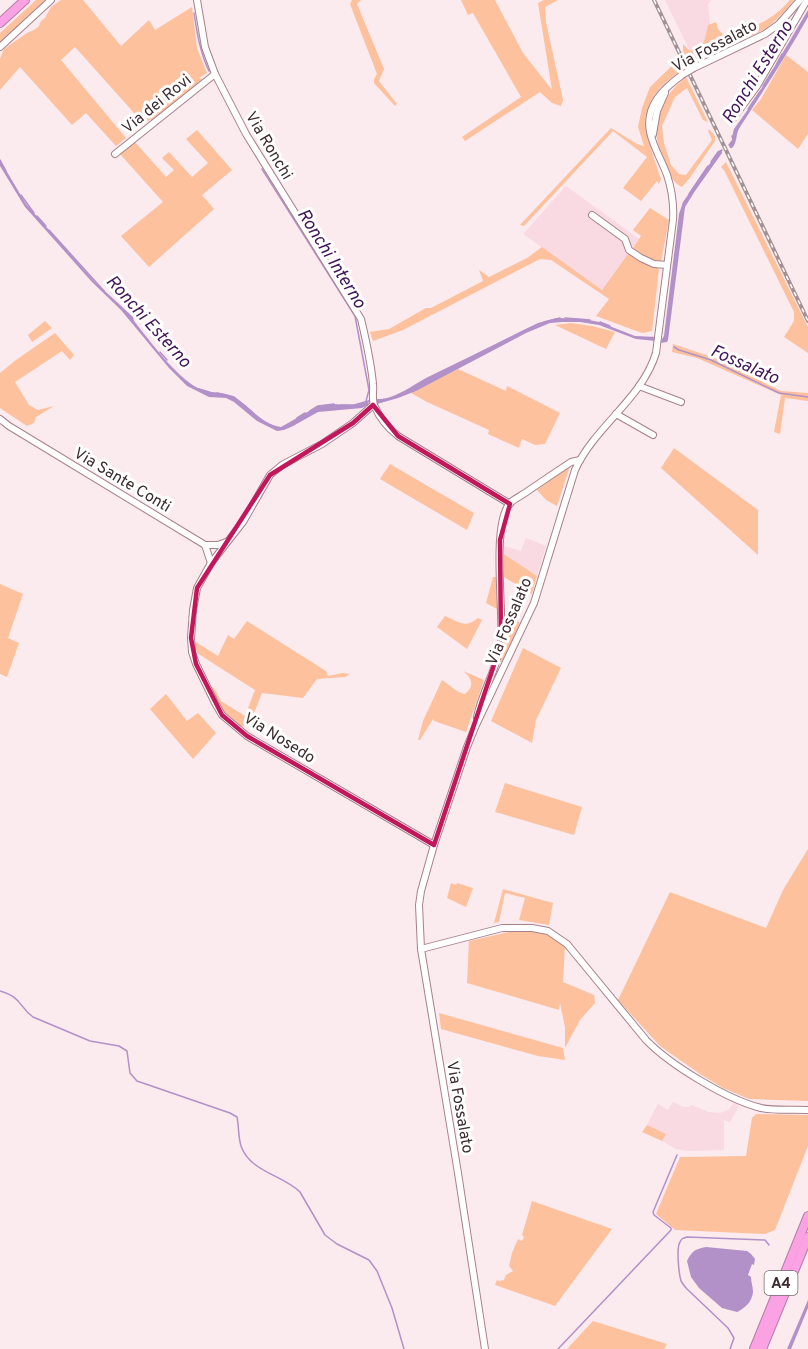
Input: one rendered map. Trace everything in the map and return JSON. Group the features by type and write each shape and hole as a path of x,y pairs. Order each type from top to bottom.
{"highway":[{"path":"0,23 25,0"},
{"name":"A4","path":"753,1349 808,1216"},
{"name":"A4","path":"762,1349 808,1237"}],"street":[{"path":"0,47 51,0"},
{"name":"Via Ronchi","path":"197,0 205,46 215,74 246,134 361,319 367,341 374,388 373,401"},
{"name":"Via Fossalato","path":"485,1349 421,949 420,898 434,845 476,725 534,603 570,484 580,460 588,447 649,373 656,353 674,202 668,177 650,132 649,121 652,109 662,91 669,84 694,68 765,34 779,24 800,0"},
{"path":"732,120 757,86 807,0"},
{"name":"Via dei Rovi","path":"115,154 215,74"},
{"path":"592,215 625,238 629,250 654,264 667,265"},
{"path":"639,386 681,402"},
{"path":"373,401 384,423 398,436 510,504"},
{"name":"Via Nosedo","path":"373,401 353,423 322,444 282,465 270,475 243,522 205,572 195,597 192,652 222,715 247,736 434,845"},
{"path":"616,414 654,435"},
{"name":"Via Sante Conti","path":"0,419 205,545"},
{"path":"0,426 9,426"},
{"path":"476,725 481,701 501,644 500,540 503,522 510,504 571,462 580,460"},
{"path":"211,563 205,545 218,545 226,542"},
{"path":"421,949 502,928 532,928 548,931 567,944 646,1040 668,1059 731,1097 762,1108 808,1110"}],"highlighted area":[{"path":"373,405 398,436 510,504 500,540 501,644 434,845 247,736 222,715 196,664 191,638 197,588 270,475 353,423"}],"shaded area":[{"path":"36,0 48,0 0,44 0,33"},
{"path":"61,0 83,0 121,46 149,20 155,30 192,7 197,48 207,73 199,78 202,79 184,96 151,122 151,119 144,124 75,47 61,60 126,138 116,146 86,113 72,125 20,67 0,90 0,59 4,49 39,26 51,7"},
{"path":"352,0 361,0 357,4 384,69 379,81 397,104 395,106 374,83 377,74 350,4"},
{"path":"461,0 495,0 523,53 552,90 538,3 544,0 558,0 545,7 546,22 563,100 561,106 552,103 540,92 465,141 462,137 521,97 473,13 468,15"},
{"path":"665,0 712,0 708,4 712,42 690,51"},
{"path":"790,0 794,0 766,29 689,63 683,51 683,44 690,51 704,42 708,25 716,22 718,29 725,37 768,19"},
{"path":"808,10 808,17 737,132 735,143 730,148 734,129 754,101"},
{"path":"786,55 808,72 808,134 798,149 752,110 761,99"},
{"path":"677,61 682,70 655,94 649,106 647,118 650,146 661,179 659,184 657,181 641,201 623,188 647,157 613,131 524,226 520,225 611,128 644,146 638,127 650,87"},
{"path":"686,77 708,122 703,120 687,88 675,97 662,126 664,143 671,165 679,174 686,175 712,140 709,129 715,136 715,141 682,187 670,174 656,133 661,108 674,88"},
{"path":"197,130 232,170 202,195 214,209 149,267 121,236 163,202 120,154 135,142 166,177 174,170 162,158 169,152 192,177 208,163 186,139"},
{"path":"722,150 685,207 668,340 661,343 664,336 679,214 683,202 718,152"},
{"path":"0,160 26,204 94,281 133,317 164,358 190,383 203,390 234,397 262,419 281,427 318,406 354,405 369,401 368,405 362,408 318,412 293,426 277,431 257,421 226,398 209,397 187,386 121,310 92,282 25,207 0,166"},
{"path":"726,162 808,327 808,353 784,337 794,321 794,312 721,167"},
{"path":"566,186 639,239 602,290 523,234"},
{"path":"650,208 669,220 661,262 647,258 633,248 641,236 633,230"},
{"path":"542,247 602,290 628,254 659,269 652,331 639,332 596,316 609,299 551,260 540,259 403,330 373,341 370,332 389,329 426,308 431,308 483,281 479,270 489,277 527,258"},
{"path":"557,318 584,319 599,322 635,336 657,337 656,341 636,339 599,325 580,322 550,323 526,333 416,391 377,404 376,399 397,395 428,377 538,323"},
{"path":"45,321 52,328 32,342 28,335"},
{"path":"571,323 615,332 606,349 555,325"},
{"path":"55,333 74,355 70,360 62,351 15,382 29,405 38,410 54,406 36,417 34,423 27,426 0,408 0,373"},
{"path":"673,344 715,358 781,391 808,393 808,401 785,398 780,434 774,432 781,395 697,358 672,352"},
{"path":"458,369 506,391 507,386 560,413 545,444 535,445 522,439 519,448 488,434 489,430 411,393"},
{"path":"674,448 758,510 758,555 661,468"},
{"path":"390,464 474,513 467,530 380,479"},
{"path":"570,466 557,506 546,500 537,490"},
{"path":"526,538 546,546 537,576 504,554 504,546 521,551"},
{"path":"504,554 537,576 532,594 504,577"},
{"path":"493,577 496,577 497,609 486,603"},
{"path":"0,584 23,594 8,638 19,643 7,677 0,674"},
{"path":"504,613 520,623 502,662 498,662 503,640"},
{"path":"445,616 465,624 478,618 482,620 467,649 437,627"},
{"path":"247,621 326,671 328,676 350,674 345,677 317,679 303,698 262,693 250,723 241,727 225,715 210,689 214,688 221,701 245,716 255,690 197,653 194,641 218,656 228,635 234,639"},
{"path":"523,648 561,668 536,720 532,743 491,721"},
{"path":"463,671 484,680 466,732 433,719 418,740 423,721 442,680 465,694 470,688 469,676"},
{"path":"166,694 187,721 198,713 216,733 193,759 150,709"},
{"path":"505,783 582,807 574,835 495,812"},
{"path":"808,849 808,1101 749,1099 723,1088 660,1046 618,1000 670,892 766,928 783,890"},
{"path":"451,883 473,888 466,907 447,898"},
{"path":"503,889 553,903 549,925 519,920 525,898 505,893 499,922 494,923"},
{"path":"537,931 556,938 565,946 563,982 594,995 595,1003 580,1020 565,1048 565,1027 560,1003 559,1010 467,983 469,941 509,932"},
{"path":"439,1013 563,1048 565,1060 538,1056 441,1029"},
{"path":"673,1102 683,1107 692,1105 708,1112 720,1113 728,1110 734,1103 739,1106 730,1122 724,1120 724,1150 687,1151 676,1149 662,1141 665,1134 647,1125 658,1104 668,1110"},
{"path":"756,1114 808,1115 808,1146 775,1230 765,1234 675,1230 656,1214 680,1157 746,1156 752,1118"},
{"path":"647,1125 666,1134 662,1141 642,1132"},
{"path":"532,1201 612,1229 555,1306 495,1285 497,1280 504,1280 506,1275 513,1271 509,1266 512,1253 518,1239 522,1241 524,1237 522,1235"},
{"path":"706,1247 747,1251 755,1259 748,1275 751,1277 752,1296 743,1309 737,1312 722,1308 699,1288 691,1277 687,1261 694,1251"},
{"path":"808,1300 808,1308 791,1349 787,1349"},
{"path":"593,1321 667,1344 664,1349 567,1349"}],"waterway":[{"name":"Ronchi Interno","path":"194,13 201,50 209,71"},
{"name":"Ronchi Esterno","path":"777,63 782,54"},
{"name":"Ronchi Esterno","path":"763,86 773,70"},
{"name":"Ronchi Esterno","path":"748,109 761,90"},
{"name":"Ronchi Esterno","path":"729,145 733,140 732,136"},
{"name":"Ronchi Esterno","path":"711,162 722,150"},
{"name":"Ronchi Esterno","path":"0,160 6,171"},
{"name":"Ronchi Esterno","path":"689,194 708,166"},
{"name":"Ronchi Interno","path":"262,169 355,316 369,390 366,401"},
{"name":"Ronchi Esterno","path":"21,195 34,213"},
{"name":"Ronchi Esterno","path":"37,216 46,226"},
{"name":"Ronchi Esterno","path":"49,230 104,291"},
{"name":"Ronchi Esterno","path":"544,322 560,318"},
{"name":"Ronchi Esterno","path":"565,318 590,320"},
{"name":"Ronchi Esterno","path":"600,322 610,326"},
{"name":"Fossalato","path":"674,347 711,360 779,393 808,397"},
{"name":"Ronchi Esterno","path":"160,352 167,360"},
{"name":"Ronchi Esterno","path":"199,389 209,392"},
{"name":"Ronchi Esterno","path":"217,393 234,397 251,411"},
{"name":"Ronchi Esterno","path":"341,405 354,405 372,400"},
{"name":"Ronchi Esterno","path":"310,411 318,406 334,404"},
{"name":"Ronchi Esterno","path":"297,418 305,413"},
{"path":"0,991 17,999 33,1017 90,1041 119,1046 127,1051 130,1073 137,1081 237,1117 239,1139 245,1155 259,1167 300,1192 325,1235 337,1244 369,1260 377,1271 392,1308 404,1349"},
{"path":"558,1349 671,1230 653,1212 677,1155"},
{"path":"730,1349 734,1338 728,1328 681,1281 678,1261 679,1245 682,1239 687,1237 765,1240 769,1245"}],"railway":[{"path":"654,0 808,321"}]}
